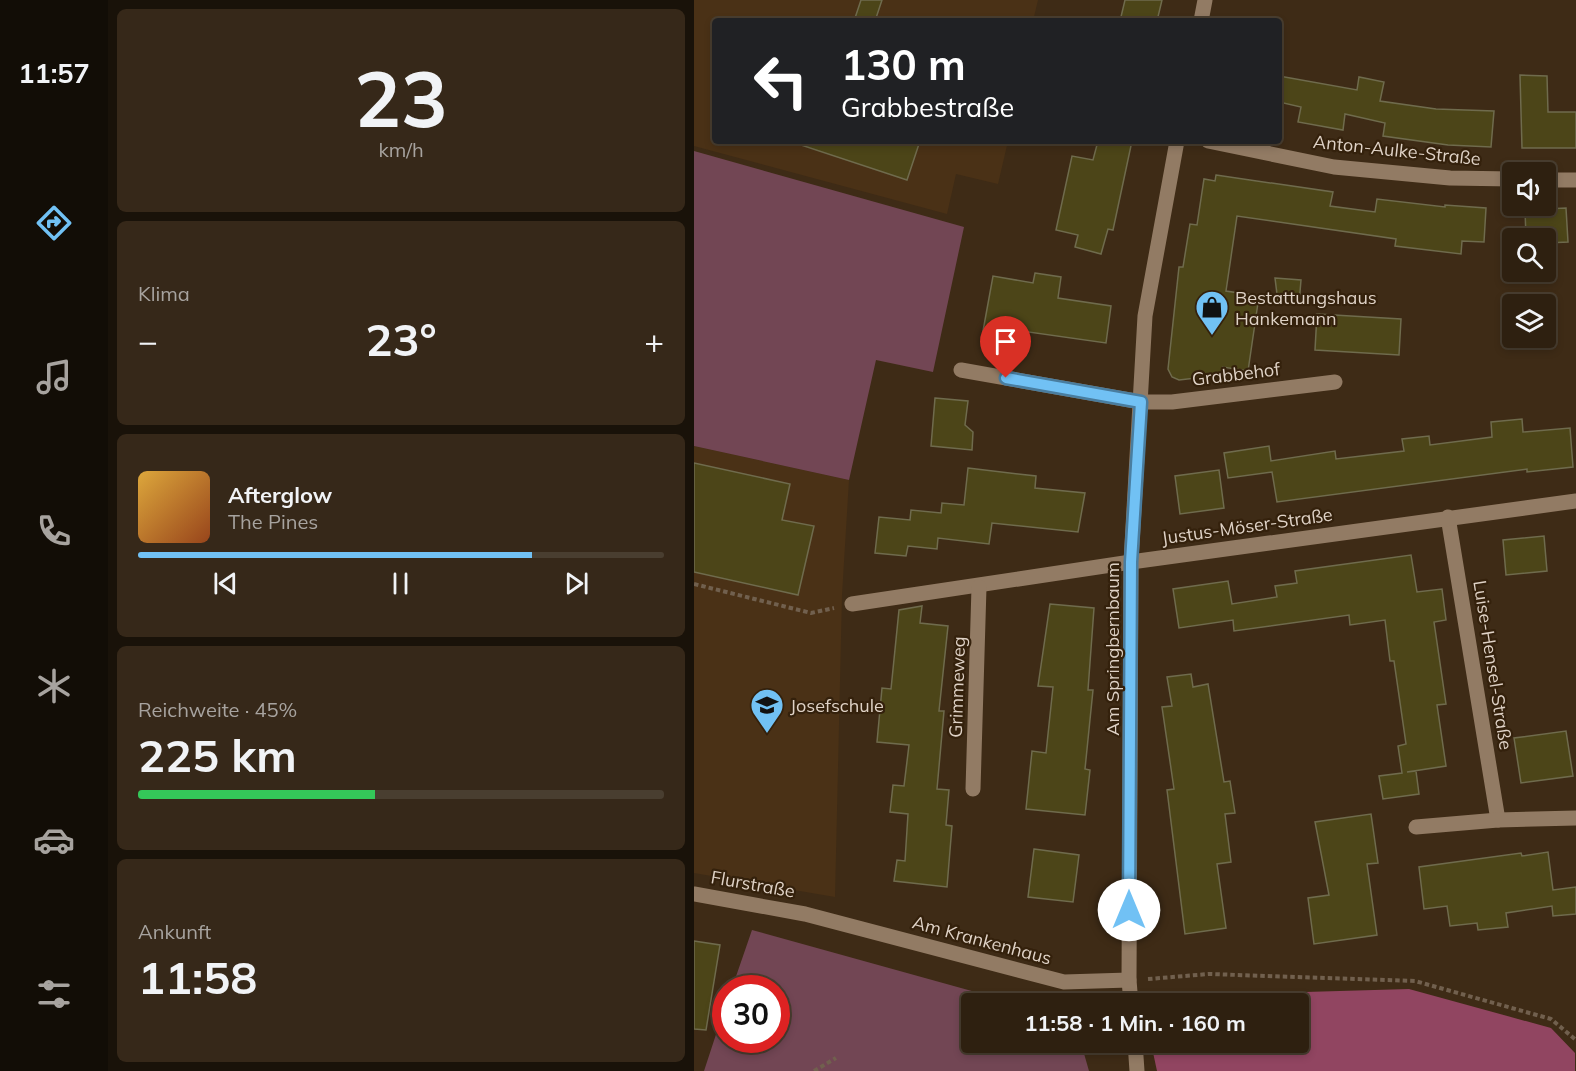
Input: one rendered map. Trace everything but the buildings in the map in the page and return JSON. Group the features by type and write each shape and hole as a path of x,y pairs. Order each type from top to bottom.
{"street":[{"path":"1202,18 1205,0"},
{"name":"Am Springbernbaum","path":"1129,980 1131,562 1145,316 1176,144"},
{"name":"Anton-Aulke-Straße","path":"1223,144 1334,167 1450,177 1502,179"},
{"path":"1556,180 1576,180"},
{"name":"Grabbehof","path":"961,370 1141,402 1172,402 1335,382"},
{"name":"Justus-Möser-Straße","path":"853,604 979,587 1131,562 1576,501"},
{"name":"Luise-Hensel-Straße","path":"1448,517 1498,820"},
{"name":"Grimmeweg","path":"973,789 979,587"},
{"path":"1416,827 1498,820 1576,818"},
{"name":"Flurstraße","path":"694,894 805,914"},
{"name":"Am Krankenhaus","path":"805,914 1064,982 1129,980"},
{"path":"1129,980 1130,993"},
{"path":"1136,1053 1137,1071"}],"path":[{"path":"694,584 811,613 853,604"},
{"path":"1129,980 1209,974 1415,981 1551,1019 1576,1040"},
{"path":"814,1071 836,1058"}],"shaded area":[{"path":"694,0 1038,0 1034,18 712,18 712,144 1007,144 998,184 956,174 947,214 694,146"},
{"path":"694,151 964,227 933,372 876,360 849,480 694,446"},
{"name":"Josefschule","path":"694,446 849,480 842,595 835,897 694,873"},
{"path":"752,930 979,993 961,993 961,1053 1084,1053 1089,1071 704,1071 712,1047 712,1053 790,1053 790,975 736,975"},
{"path":"1409,989 1551,1028 1575,1053 1575,1071 1157,1071 1153,1053 1309,1053 1309,993 1273,993"}],"place":[{"name":"Bestattungshaus Hankemann","path":"1212,336"},
{"name":"Josefschule","path":"767,734"}],"route":[{"path":"1006,378 1141,402 1131,562 1129,910"}]}
